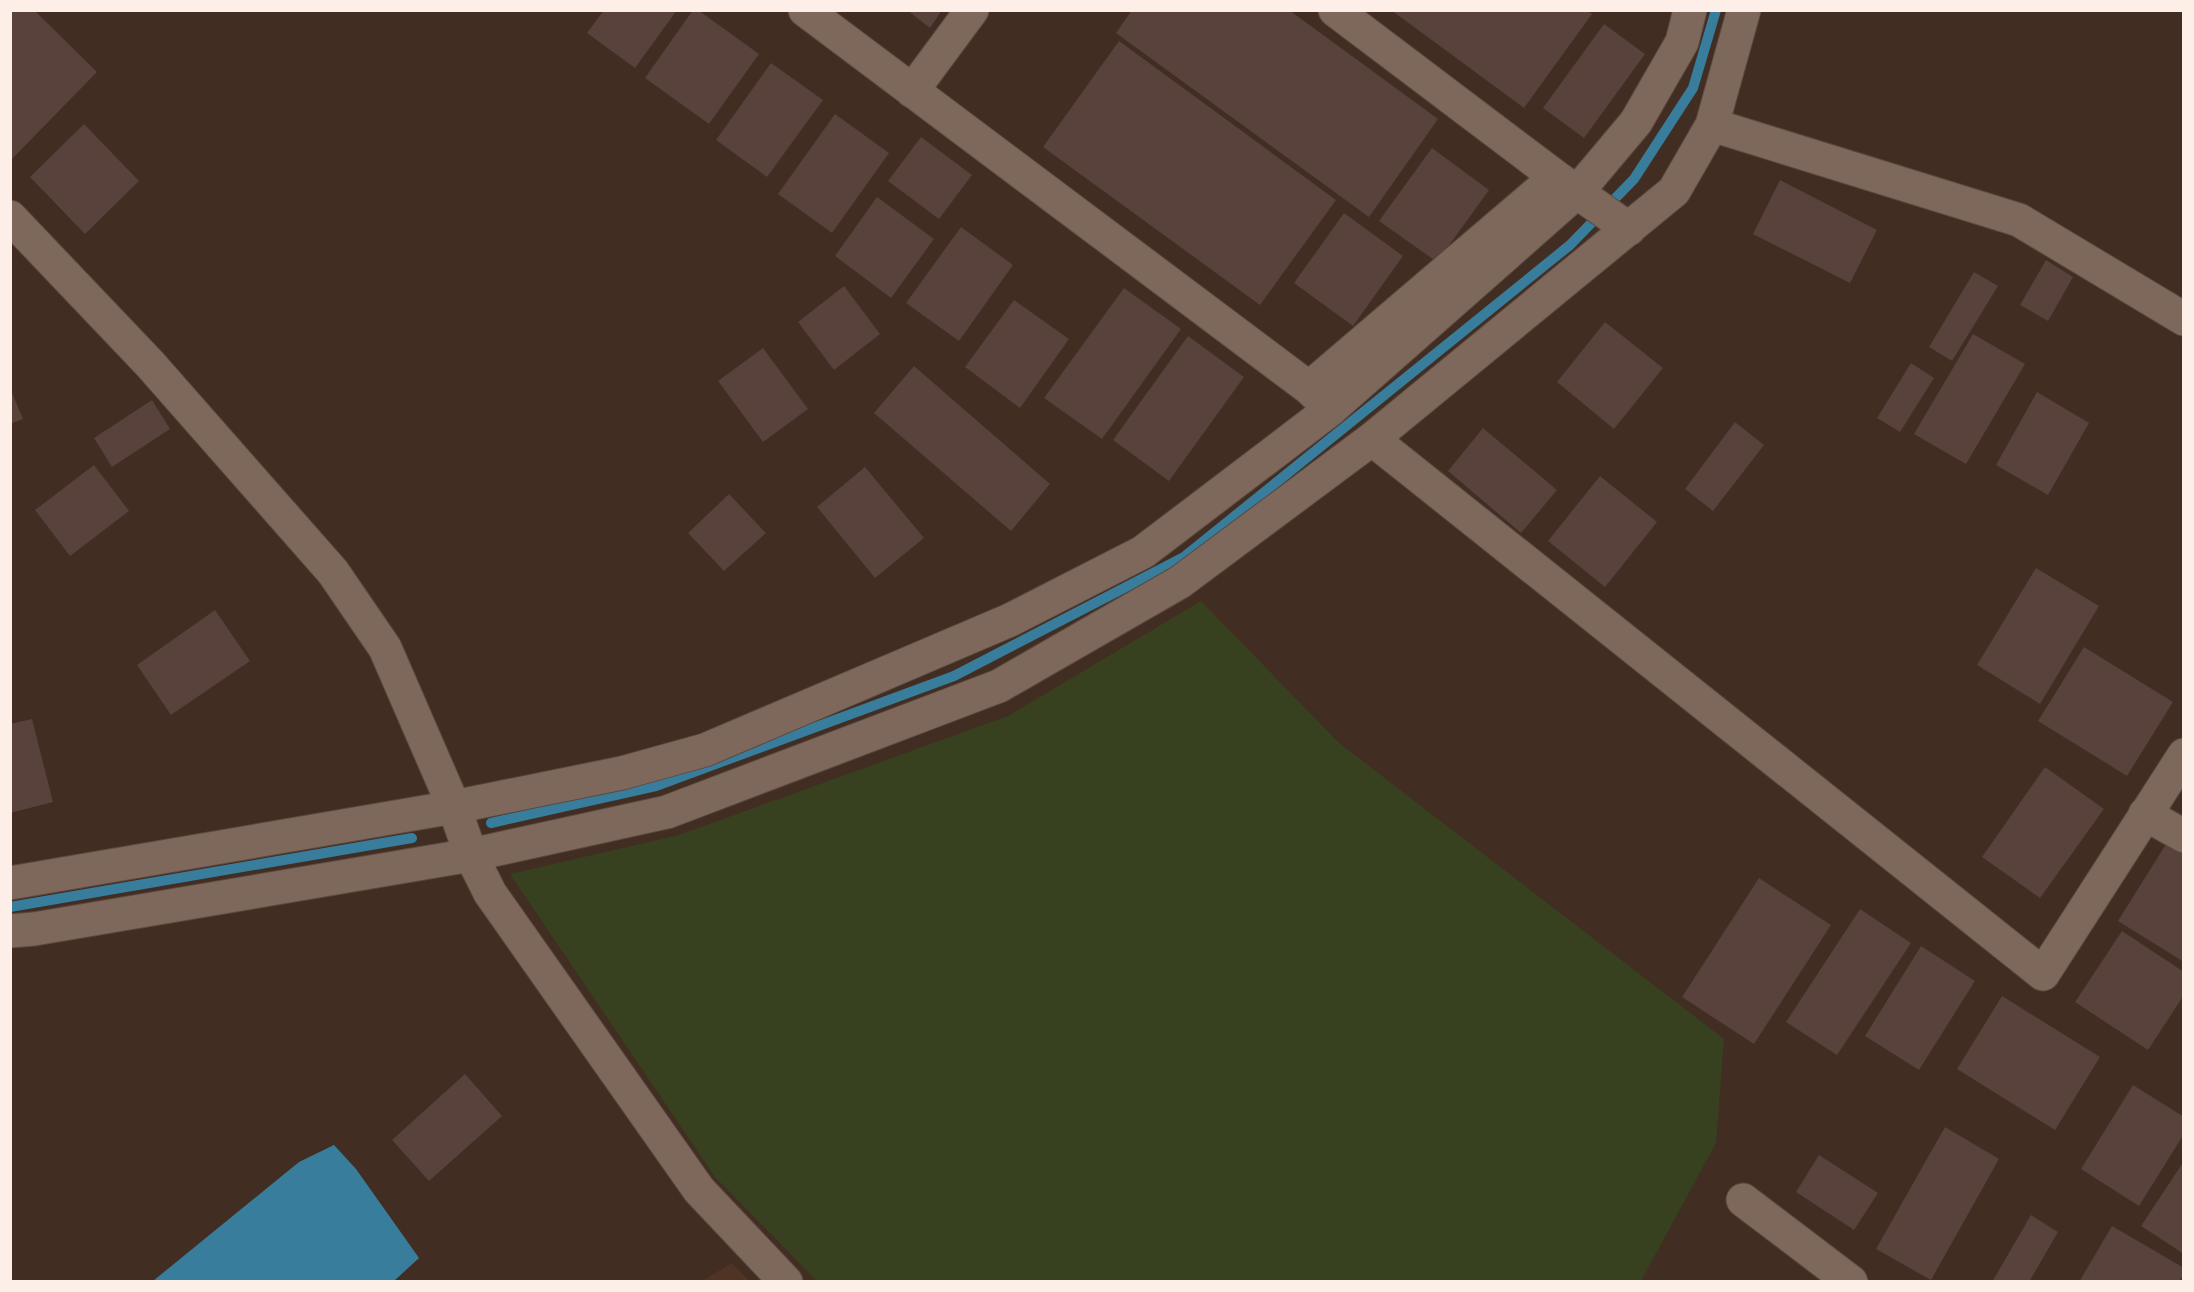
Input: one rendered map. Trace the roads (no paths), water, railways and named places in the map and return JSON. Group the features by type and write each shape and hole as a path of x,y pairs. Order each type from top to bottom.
{"street":[{"path":"805,10 1320,398"},
{"path":"912,91 972,10"},
{"path":"1335,10 1595,204"},
{"path":"10,931 471,855 667,812 999,686 1180,582 1372,439 1595,204 1636,122 1682,42 1690,10"},
{"path":"10,883 454,807 622,773 705,750 1010,621 1143,552 1320,398 1595,204 1674,190 1712,125 1744,10"},
{"path":"1712,125 2019,220 2184,319"},
{"path":"10,217 150,364 333,572 385,648 454,807 471,855 490,893 699,1190 786,1281"},
{"path":"1372,439 2043,974 2184,755"},
{"path":"2145,814 2184,836"},
{"path":"1743,1200 1851,1281"}],"water":[{"path":"334,1145 356,1169 419,1258 394,1281 153,1281 299,1162"}],"waterway":[{"path":"491,823 656,786 954,676 1184,557 1570,245 1634,179 1693,88 1716,10"},
{"path":"10,907 412,838"}]}
